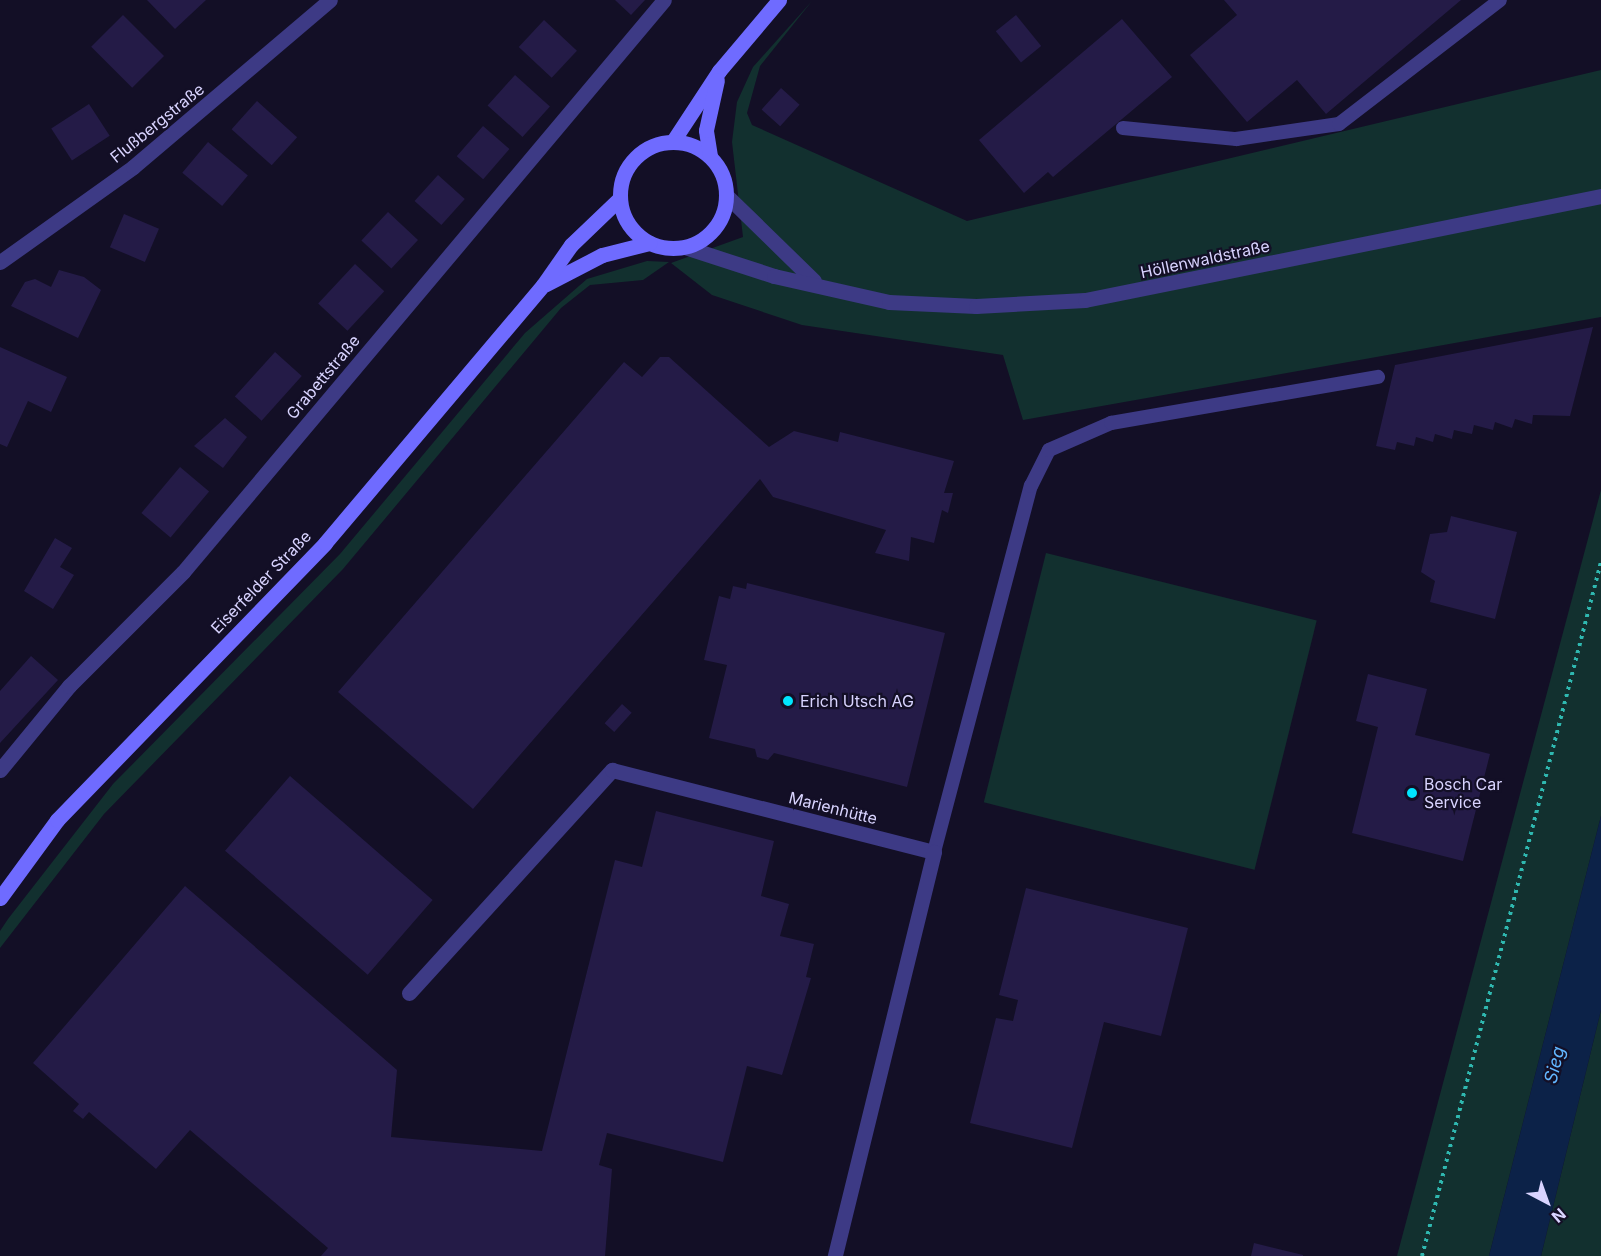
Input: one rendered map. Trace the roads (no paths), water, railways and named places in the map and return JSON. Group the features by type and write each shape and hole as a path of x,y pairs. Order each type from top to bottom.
{"main road":[{"path":"673,141 719,71 779,0"},
{"path":"710,156 673,141 656,144 634,159 621,181 619,199 623,217 649,243 685,247 715,228 726,195 710,156 706,130 719,71"},
{"name":"Eiserfelder Straße","path":"0,898 65,812 325,543 543,285 571,245 619,199"},
{"name":"Eiserfelder Straße","path":"543,285 602,255 649,243"}],"street":[{"name":"Flußbergstraße","path":"2,266 133,167 330,0"},
{"name":"Grabettstraße","path":"0,770 69,686 183,572 664,0"},
{"name":"Höllenwaldstraße","path":"726,195 814,281"},
{"name":"Höllenwaldstraße","path":"685,247 774,276 814,281 889,303 976,306 1085,300 1601,196"},
{"name":"Marienhütte","path":"409,993 612,770 934,852"},
{"path":"835,1256 934,852"}],"lane":[{"path":"1123,128 1236,139 1339,124 1500,0"},
{"path":"934,852 1031,486 1049,450 1111,423 1378,377"}],"water":[{"name":"Sieg","path":"1601,816 1601,1010 1541,1256 1489,1256"}],"place":[{"name":"Erich Utsch AG","path":"788,701"},
{"name":"Bosch Car Service","path":"1412,793"}]}
